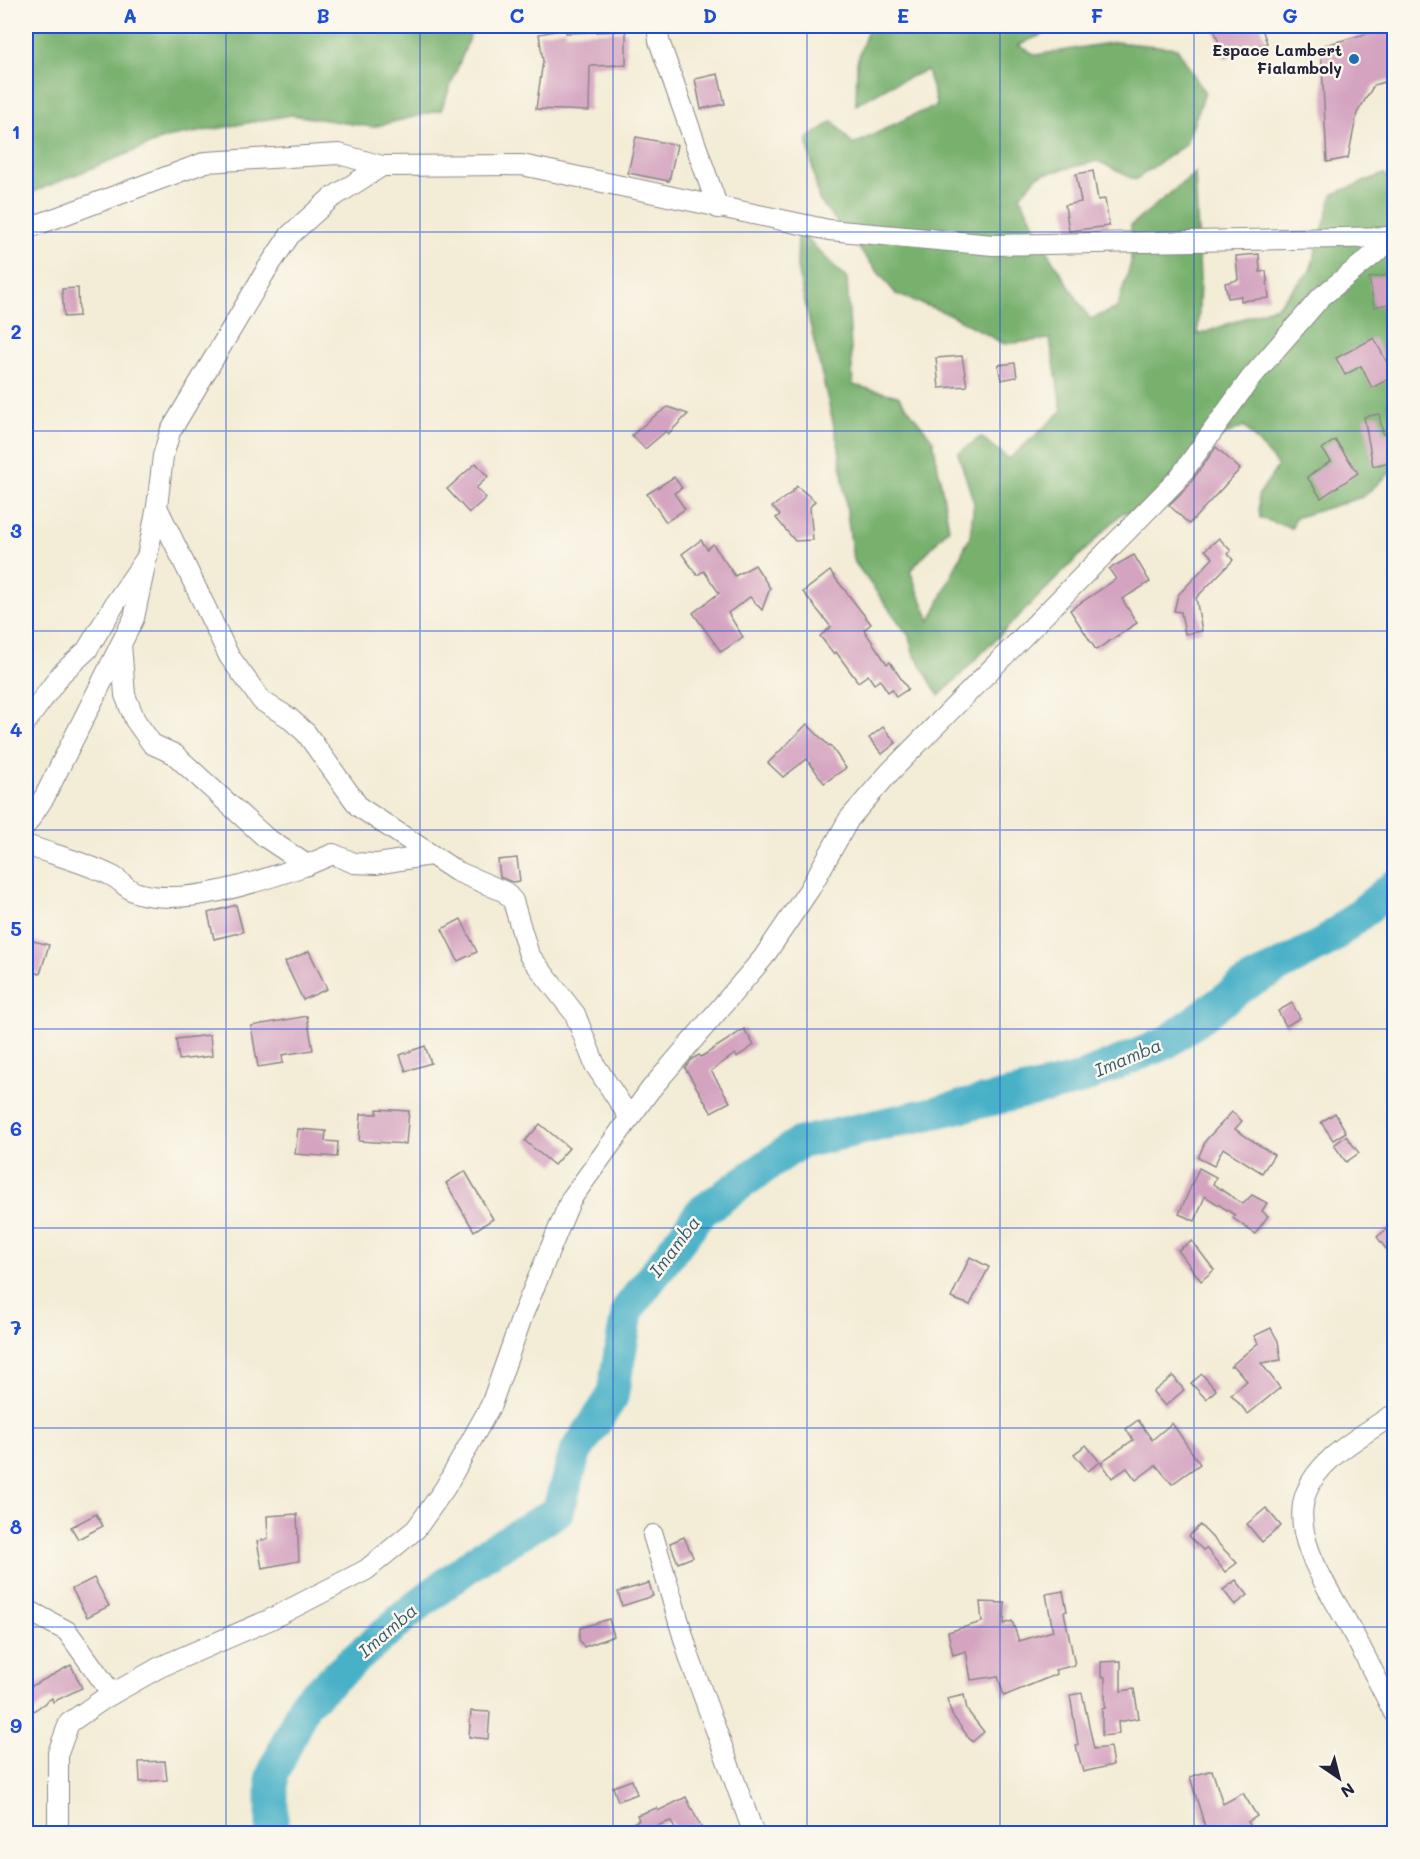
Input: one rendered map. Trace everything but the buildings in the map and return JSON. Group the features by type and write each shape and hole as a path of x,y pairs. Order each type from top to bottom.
{"street":[{"path":"657,26 659,41 718,208"},
{"path":"26,229 206,162 339,154 382,166 522,165 829,230 993,245 1395,238"},
{"path":"26,825 45,796 134,618 157,507 163,456 170,432 267,269 290,235 330,199 382,166"},
{"path":"58,1833 58,1753 69,1723 111,1694 160,1667 269,1620 366,1570 416,1529 445,1488 491,1405 522,1314 571,1199 650,1090 764,957 809,890 849,819 889,773 1178,479 1250,379 1321,297 1395,238"},
{"path":"157,507 229,656 262,701 288,717 306,733 359,807 456,871 506,892 513,901 529,955 575,1014 595,1065 630,1118"},
{"path":"26,722 61,674 87,650 147,557"},
{"path":"121,644 124,695 135,720 152,744 174,754 265,837 307,865"},
{"path":"26,845 114,876 136,893 173,897 244,887 333,854 354,863 377,864 431,855"},
{"path":"1392,1418 1328,1459 1306,1492 1302,1515 1308,1545 1324,1585 1348,1623 1395,1713"},
{"path":"652,1535 690,1659 754,1833"},
{"path":"26,1608 67,1631 111,1694"}],"green space":[{"path":"26,26 464,26 470,36 441,110 373,127 291,115 166,138 26,195"},
{"path":"869,26 1062,26 1018,45 1036,55 1115,42 1177,48 1205,93 1186,144 1135,180 1098,161 1039,175 1020,196 1051,258 1090,319 1117,308 1131,263 1131,225 1195,173 1200,279 1198,335 1277,306 1310,271 1333,194 1384,174 1394,186 1394,470 1362,497 1295,518 1292,528 1260,518 1258,496 1278,466 1244,426 1220,437 1150,509 1122,513 939,696 913,652 909,636 853,560 839,448 797,268 798,230 847,279 853,385 898,396 933,440 949,528 910,571 930,621 970,536 974,503 958,453 981,437 1009,459 1062,411 1050,339 1004,344 949,314 896,294 819,200 807,139 833,121 853,145 913,115 937,106 927,70 889,86 856,105 857,62"}],"waterway":[{"name":"Imamba","path":"272,1834 272,1776 305,1703 414,1608 482,1556 558,1511 575,1453 612,1397 628,1309 701,1212 799,1143 1074,1081 1166,1043 1244,985 1326,942 1394,886"}],"place":[{"name":"Espace Lambert Fialamboly","path":"1354,59"}]}
